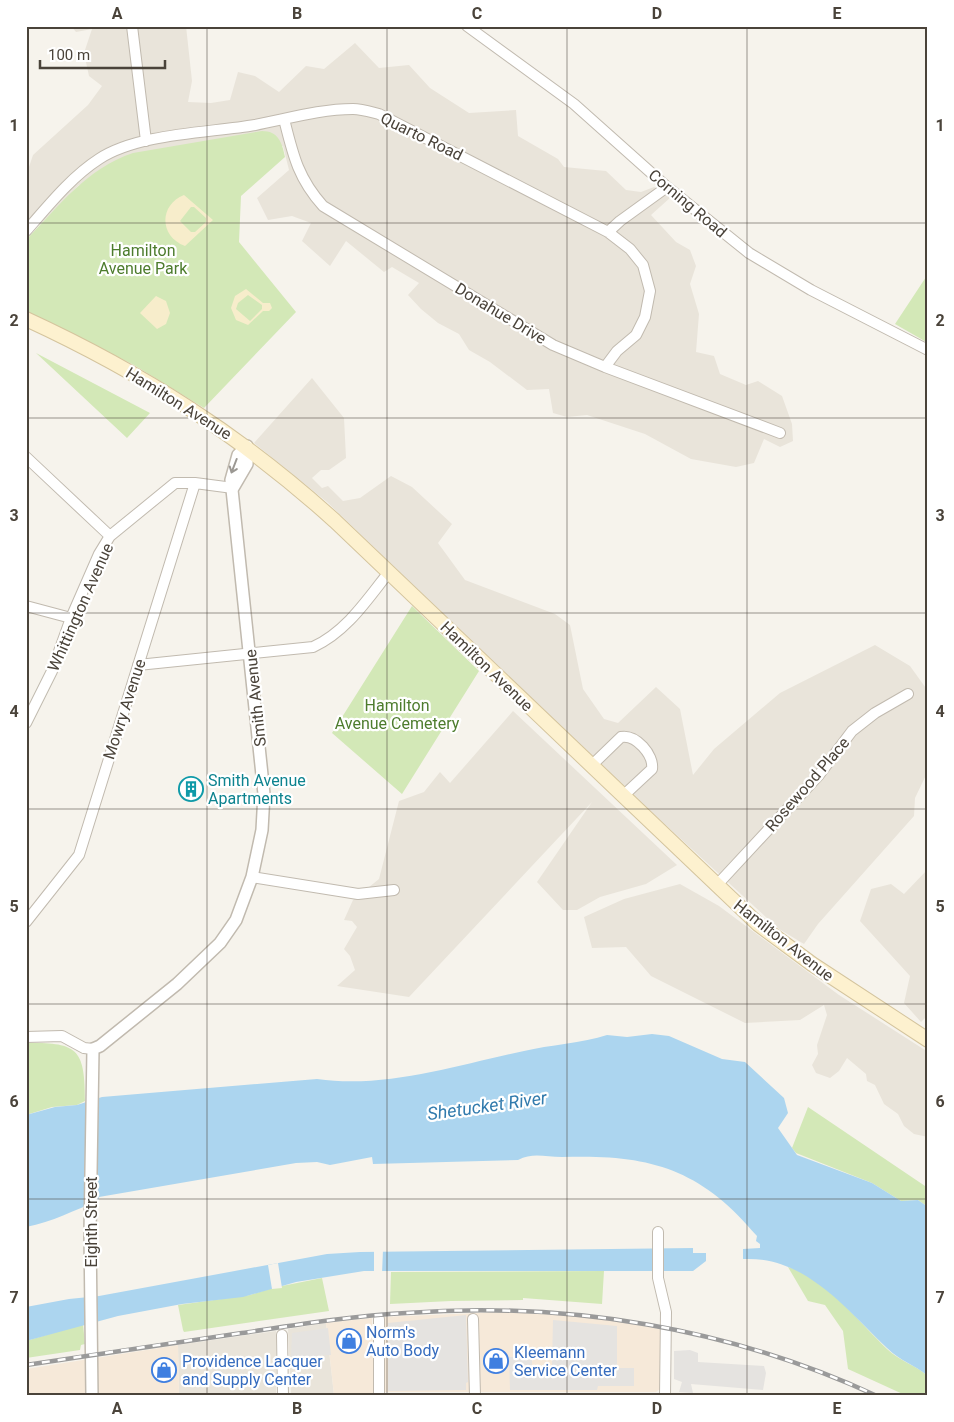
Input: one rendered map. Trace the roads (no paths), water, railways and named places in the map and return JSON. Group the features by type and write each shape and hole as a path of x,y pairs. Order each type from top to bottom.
{"main road":[{"name":"Hamilton Avenue","path":"26,319 130,371 247,446 301,490 389,572 758,924 812,964 928,1040"}],"street":[{"path":"132,26 146,141"},
{"name":"Corning Road","path":"468,26 574,104 667,187 749,253 811,290 928,350"},
{"name":"Quarto Road","path":"26,231 79,175 100,158 120,148 146,141 355,109 379,114 608,232 630,248 643,264 650,291 645,317 636,335 617,351 605,367"},
{"name":"Donahue Drive","path":"284,119 295,165 308,189 323,206 553,345 605,367 780,433"},
{"path":"608,232 667,187"},
{"name":"Smith Avenue","path":"92,1049 100,1046 173,987 220,943 238,916 252,877 262,830 264,794 251,654 234,521 232,471 238,455 247,446"},
{"path":"26,457 110,536"},
{"name":"Whittington Avenue","path":"27,720 52,670 71,618 99,554 110,536 175,483 195,483 233,488"},
{"name":"Mowry Avenue","path":"26,922 78,854 195,483"},
{"path":"138,665 313,648 329,640 347,623 389,572"},
{"path":"26,606 71,618"},
{"name":"Rosewood Place","path":"716,886 818,775 852,731 875,713 908,694"},
{"path":"591,766 621,737 629,737 640,745 651,758 652,769 623,796"},
{"path":"252,877 358,894 394,890"},
{"path":"26,1037 62,1036 84,1048 92,1049"},
{"name":"Eighth Street","path":"92,1049 90,1206 92,1396"},
{"path":"658,1232 658,1272 666,1312 665,1396"},
{"path":"379,1318 379,1396"},
{"path":"473,1319 475,1396"},
{"path":"282,1335 283,1396"}],"water":[{"name":"Shetucket River","path":"652,1034 669,1036 722,1059 745,1062 784,1098 788,1113 778,1128 797,1155 872,1183 901,1201 918,1200 928,1207 928,1376 892,1352 839,1301 805,1275 786,1266 765,1260 743,1259 743,1249 760,1248 760,1244 756,1241 757,1236 736,1213 693,1180 671,1170 647,1163 593,1157 529,1156 518,1160 373,1164 372,1157 330,1165 317,1162 296,1163 99,1197 98,1201 63,1216 26,1227 26,1115 55,1107 77,1105 102,1097 317,1079 369,1081 395,1078 447,1069 607,1035 627,1037"},
{"path":"693,1248 693,1253 706,1253 706,1261 693,1271 364,1271 296,1282 243,1297 182,1304 118,1316 26,1341 26,1307 69,1299 99,1296 327,1254"}],"railway":[{"path":"26,1365 365,1316 467,1310 527,1311 647,1324 706,1337 764,1353 821,1372 877,1396"}],"place":[{"name":"Smith Avenue Apartments","path":"191,789"},
{"name":"Norm's Auto Body","path":"349,1341"},
{"name":"Kleemann Service Center","path":"496,1361"},
{"name":"Providence Lacquer and Supply Center","path":"164,1370"}],"park label":[{"name":"Hamilton Avenue Park","path":"143,259"},
{"name":"Hamilton Avenue Cemetery","path":"397,714"}]}
